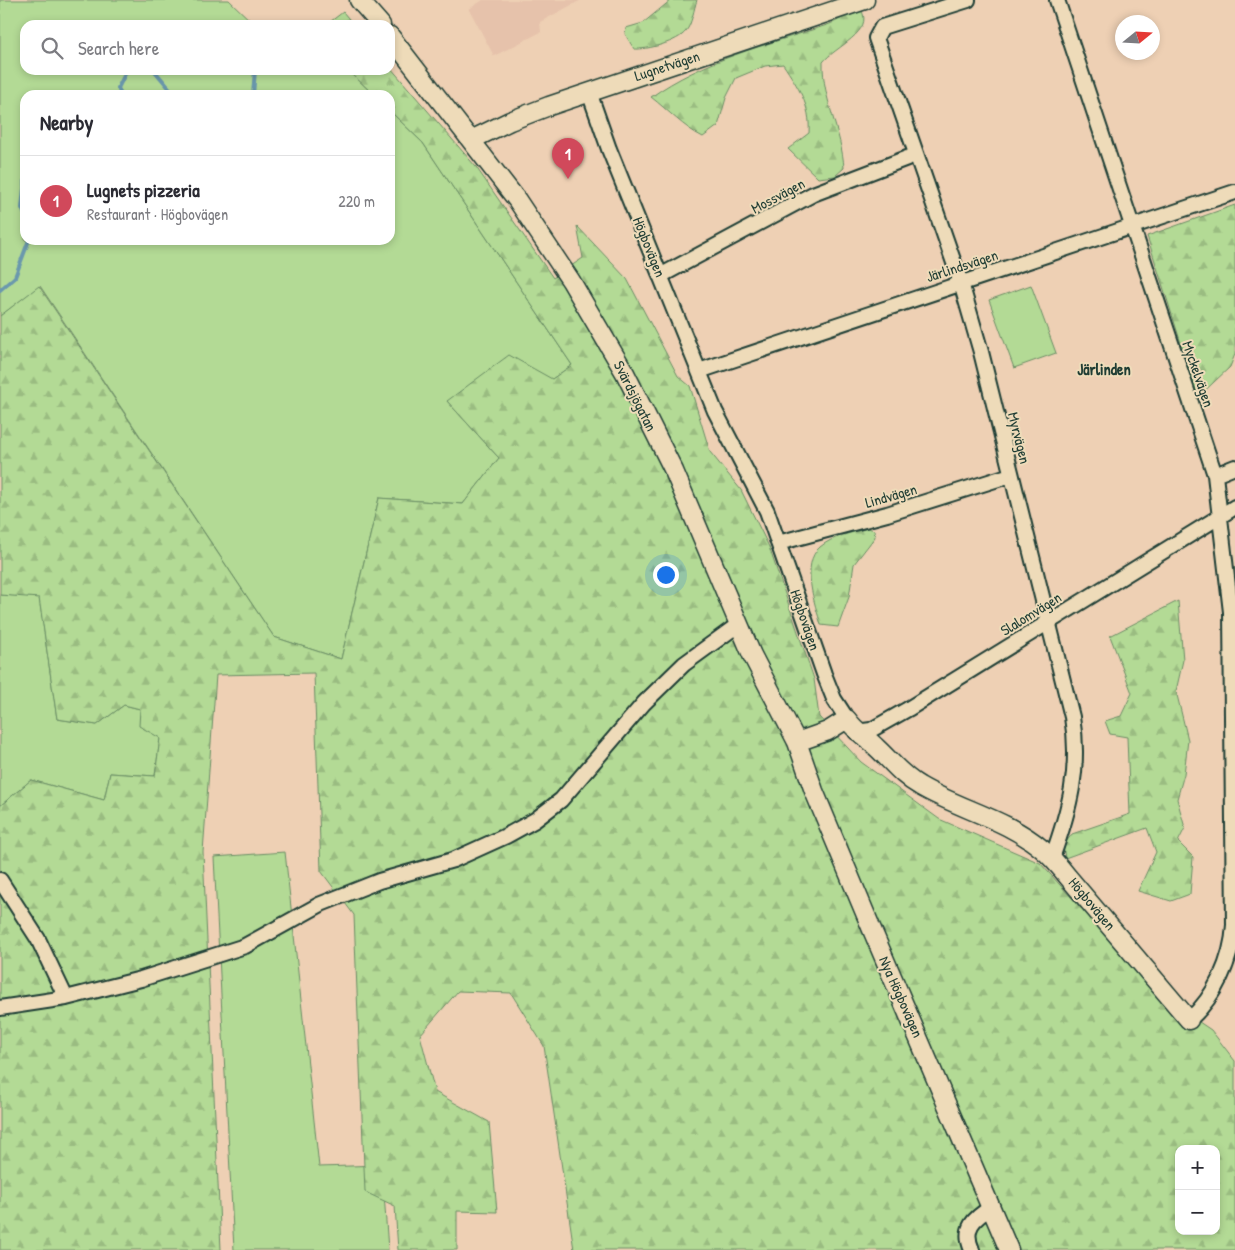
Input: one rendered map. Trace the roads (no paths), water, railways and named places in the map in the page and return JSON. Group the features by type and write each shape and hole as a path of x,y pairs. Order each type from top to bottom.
{"street":[{"path":"359,0 377,20"},
{"name":"Lugnetvägen","path":"471,140 523,115 865,0"},
{"name":"Myrvägen","path":"968,0 882,27 878,33 877,42 961,283 983,358 1072,717 1077,756 1072,797 1052,858"},
{"name":"Myckelvägen","path":"1057,0 1215,475 1230,604 1234,772 1234,932 1215,988 1203,1008 1189,1020"},
{"name":"Svärdsjögatan","path":"395,42 517,200 571,281 624,373 674,471 752,655 797,742"},
{"name":"Högbovägen","path":"589,92 660,276 720,422 758,490 834,699 851,726 875,746 898,770 919,786 1003,824 1033,842 1052,858 1189,1020"},
{"name":"Mossvägen","path":"660,276 813,194 915,155"},
{"name":"Järlindsvägen","path":"699,371 1235,192"},
{"path":"1215,475 1235,467"},
{"name":"Lindvägen","path":"778,544 887,514 1011,475"},
{"name":"Slalomvägen","path":"851,726 867,732 880,726 1235,507"},
{"path":"0,1008 66,998 141,978 245,946 321,904 379,881 453,860 506,836 535,820 561,800 644,703 684,664 739,624"},
{"path":"797,742 828,730 851,726"},
{"name":"Nya Högbovägen","path":"797,742 814,791 869,923 1009,1250"},
{"path":"0,880 38,940 66,998"},
{"path":"972,1250 968,1235 970,1224 975,1218 992,1207"}],"waterway":[{"path":"119,90 118,88 124,75"},
{"path":"158,75 171,90"},
{"path":"253,90 255,75"},
{"path":"0,290 15,277 27,245"}],"place":[{"name":"Lugnets pizzeria","path":"568,179"}],"district":[{"name":"Järlinden","path":"1104,369"}]}
